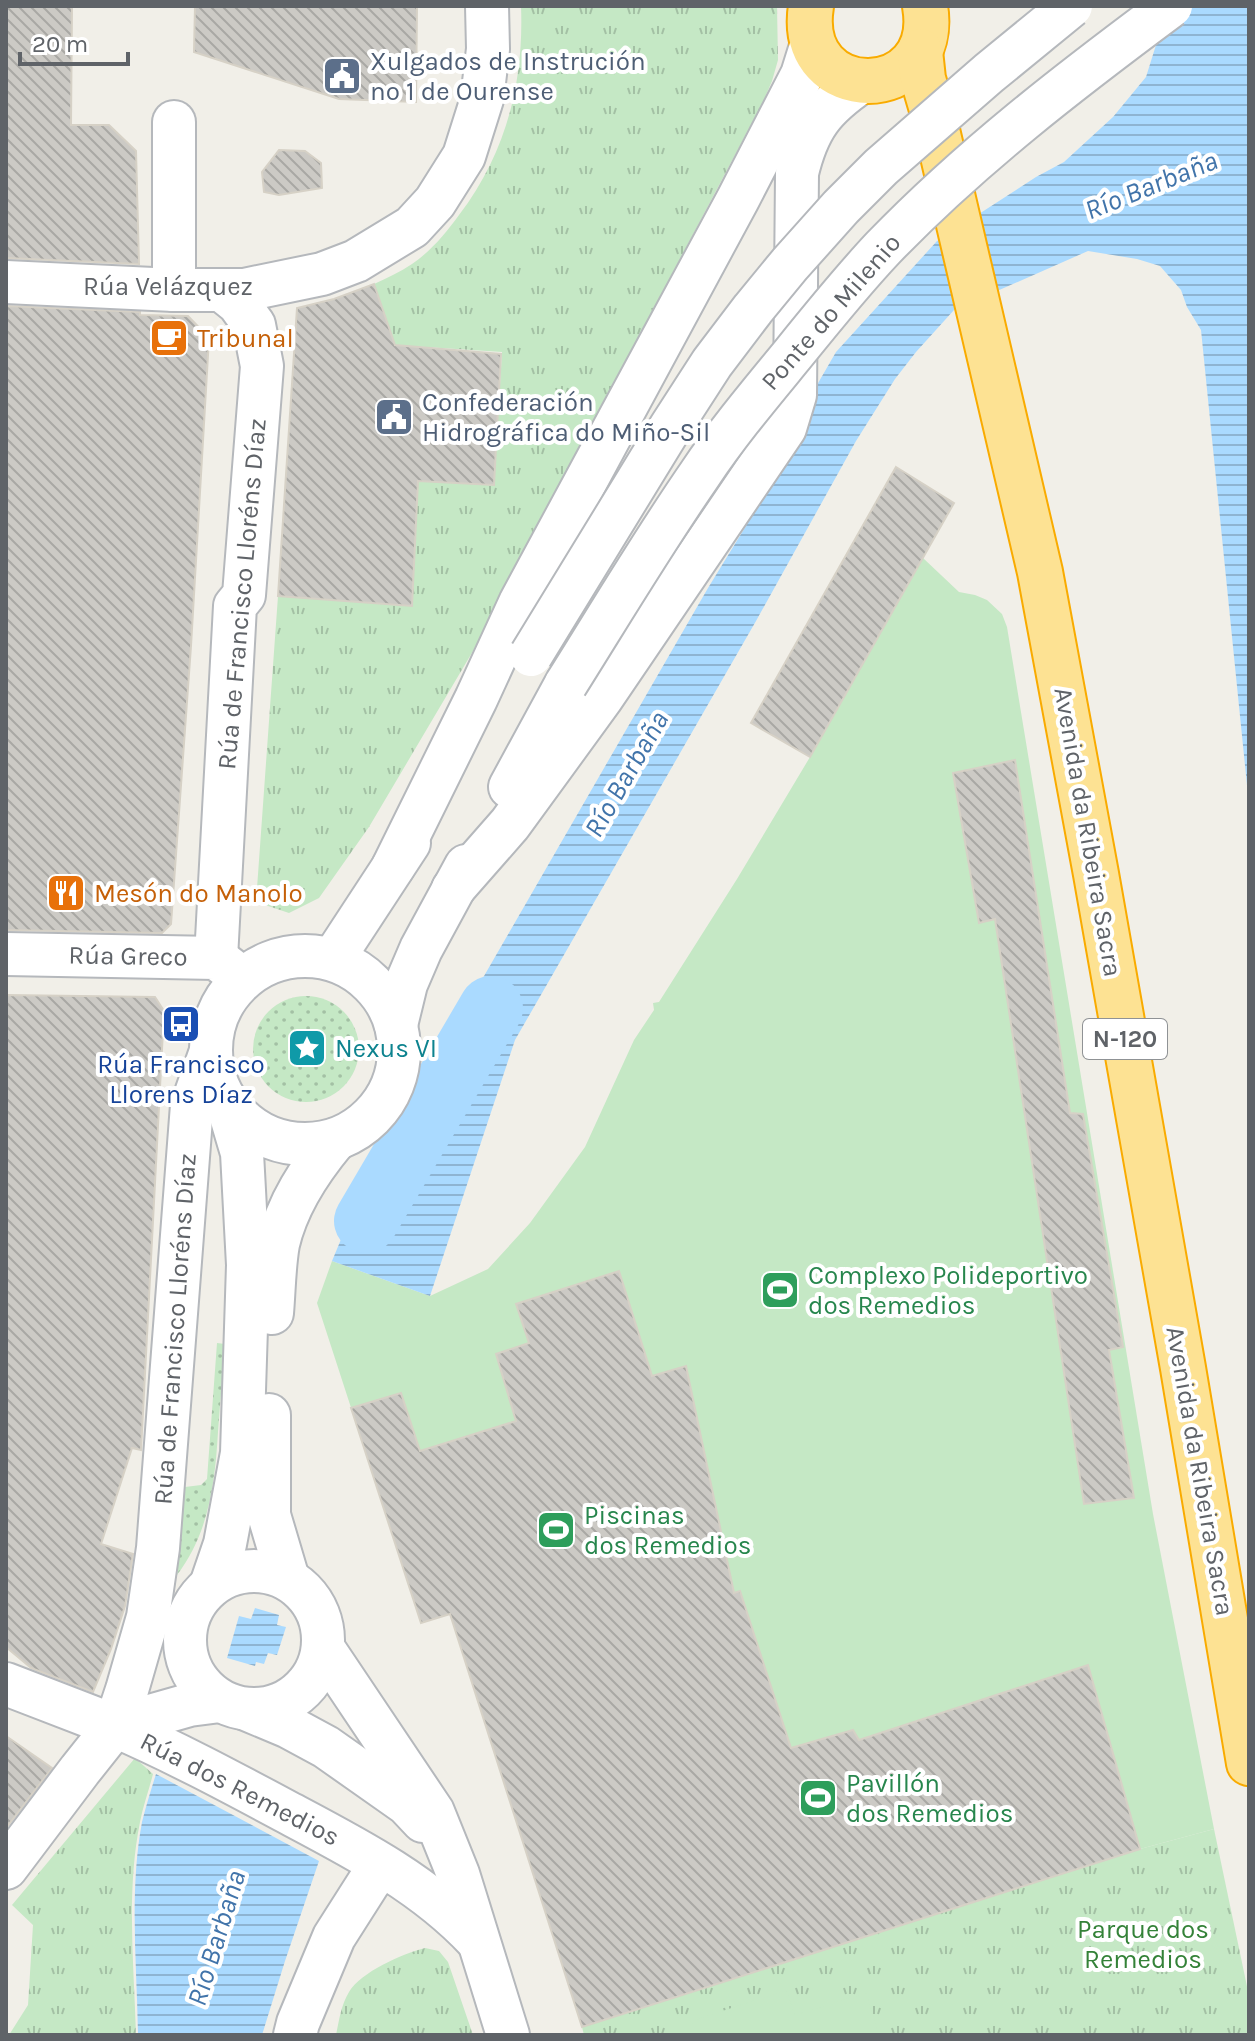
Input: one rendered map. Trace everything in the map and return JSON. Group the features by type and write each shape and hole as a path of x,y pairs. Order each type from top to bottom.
{"highway":[{"name":"N-120","path":"920,51 926,36 925,6"},
{"path":"811,24 819,57 831,70 845,78 910,91 923,100 933,113"},
{"path":"870,82 896,75 910,65 920,51"},
{"name":"Avenida da Ribeira Sacra","path":"920,51 923,79 1040,572 1183,1368 1249,1763"}],"street":[{"name":"Rúa Velázquez","path":"6,282 223,291 256,288 322,274 356,261 412,227 435,202 464,156 482,99 488,49 487,6"},
{"path":"333,959 531,655 712,363 790,264 891,157 1071,6"},
{"name":"Ponte do Milenio","path":"453,889 566,684 700,473 751,405 882,250 950,182 1019,123 1171,6"},
{"path":"393,867 520,603 802,75 811,24"},
{"path":"396,1025 406,984 453,889 510,824 601,699 785,428 795,395 797,173 806,143 826,109 837,98 870,82"},
{"path":"174,122 174,290"},
{"name":"Rúa de Francisco Lloréns Díaz","path":"223,291 238,303 254,325 262,366 244,595 235,606 229,968"},
{"name":"Rúa Greco","path":"6,954 229,968"},
{"path":"228,1106 249,1127 277,1141 306,1145 335,1140 361,1127 381,1106 394,1081 399,1053 396,1025 387,1003 373,984 354,969 333,959 301,955 229,968 224,1000 212,1026 210,1054 215,1082 228,1106 242,1153 248,1265 242,1453 225,1544 183,1603 184,1642 189,1666 202,1686 233,1705 289,1727 326,1747 407,1804 430,1829 458,1874"},
{"name":"Rúa de Francisco Lloréns Díaz","path":"115,1726 127,1690 183,1603 158,1548 192,1105 210,1054"},
{"path":"288,1579 269,1515 268,1351 278,1244 289,1211 312,1167 335,1140"},
{"path":"183,1603 228,1575 248,1570 269,1572 288,1579 304,1592 316,1608 322,1627 323,1648 317,1669 305,1687 289,1701 268,1709 233,1705"},
{"path":"323,1648 433,1812 458,1874 508,2035"},
{"name":"Rúa dos Remedios","path":"6,1684 166,1748 428,1896 456,1918 479,1943"},
{"name":"Rúa dos Remedios","path":"115,1726 189,1705 233,1705"},
{"path":"6,1868 115,1726"},
{"path":"295,2035 334,1937 372,1867"}],"green space":[{"path":"521,6 777,6 778,60 763,102 473,651 369,827 319,898 289,913 256,902 278,596 412,606 418,481 494,485 502,352 395,345 374,284 407,267 432,248 459,215 489,167 509,116 515,90"},
{"name":"Complexo Polideportivo dos Remedios","path":"923,558 959,592 987,600 1002,614 1007,627 1153,1514 1214,1829 1140,1849 582,2027 450,1614 421,1623 317,1303 332,1261 430,1296 488,1269 530,1223 585,1147 634,1040 654,1010 653,1003 659,1002 737,879"},
{"path":"306,996 326,1000 343,1012 355,1029 359,1049 355,1069 343,1086 326,1098 306,1102 286,1098 269,1086 257,1069 253,1049 257,1029 269,1012 286,1000"},
{"path":"217,1343 225,1344 212,1489 203,1525 177,1575 185,1487 201,1485 207,1479"},
{"path":"135,1758 153,1774 140,1822 133,1875 136,2035 9,2035 28,2005 33,1925 12,1905"},
{"name":"Parque dos Remedios","path":"1214,1829 1249,1996 1249,2035 584,2035 582,2027 1140,1849"},
{"path":"425,1948 439,1951 448,1962 473,2035 336,2035 344,2002 355,1985 383,1965"},
{"path":"786,1990 795,2015 866,1993 879,2035 696,2035 692,2021"}],"water":[{"path":"1143,6 1249,6 1249,805 1201,330 1181,290 1160,266 1088,251 954,310 895,379 856,441 515,1040 430,1296 332,1261 374,1160 390,1150 409,1147 449,1080 443,1047 760,503 810,397 836,352 937,241 1064,162 1113,117 1146,77 1156,45"},
{"path":"255,1608 279,1615 277,1625 286,1627 277,1655 268,1653 264,1664 256,1662 255,1666 227,1658 239,1616 251,1619"},
{"path":"156,1774 319,1861 262,2035 138,2035 136,1875 142,1822"}],"building":[{"path":"6,6 72,6 71,125 109,125 136,151 139,264 6,258"},
{"name":"Xulgados de Instrución nº 1 de Ourense","path":"195,6 417,6 416,102 339,99 194,52"},
{"path":"279,150 305,151 321,163 322,188 279,195 264,192 262,172"},
{"name":"Confederación Hidrográfica do Miño-Sil","path":"374,284 395,345 501,354 494,485 418,481 412,606 278,596 297,308 334,299"},
{"path":"6,306 188,316 209,338 171,924 162,933 6,930"},
{"path":"896,467 954,503 810,757 751,723"},
{"path":"1015,760 1070,1113 1083,1114 1123,1347 1109,1350 1134,1498 1084,1504 995,919 979,923 953,773"},
{"path":"6,995 155,997 164,1011 141,1450 132,1448 101,1544 133,1554 125,1606 93,1692 31,1668 6,1647"},
{"name":"Pavillón dos Remedios","path":"619,1271 652,1376 686,1366 734,1593 740,1591 791,1748 853,1730 859,1740 1088,1665 1140,1849 582,2027 450,1614 421,1623 351,1408 401,1393 420,1451 516,1421 496,1354 529,1343 516,1304"},
{"path":"6,1736 52,1768 6,1828"}],"waterway":[{"name":"Río Barbaña","path":"366,1221 491,1008"}],"place":[{"name":"Xulgados de Instrución nº 1 de Ourense","path":"342,76"},
{"name":"Tribunal","path":"169,338"},
{"name":"Confederación Hidrográfica do Miño-Sil","path":"394,417"},
{"name":"Mesón do Manolo","path":"66,893"},
{"name":"Rúa Francisco Llorens Díaz","path":"181,1024"},
{"name":"Nexus VI","path":"307,1048"},
{"name":"Complexo Polideportivo dos Remedios","path":"780,1290"},
{"name":"Piscinas dos Remedios","path":"556,1530"},
{"name":"Pavillón dos Remedios","path":"818,1798"}]}
